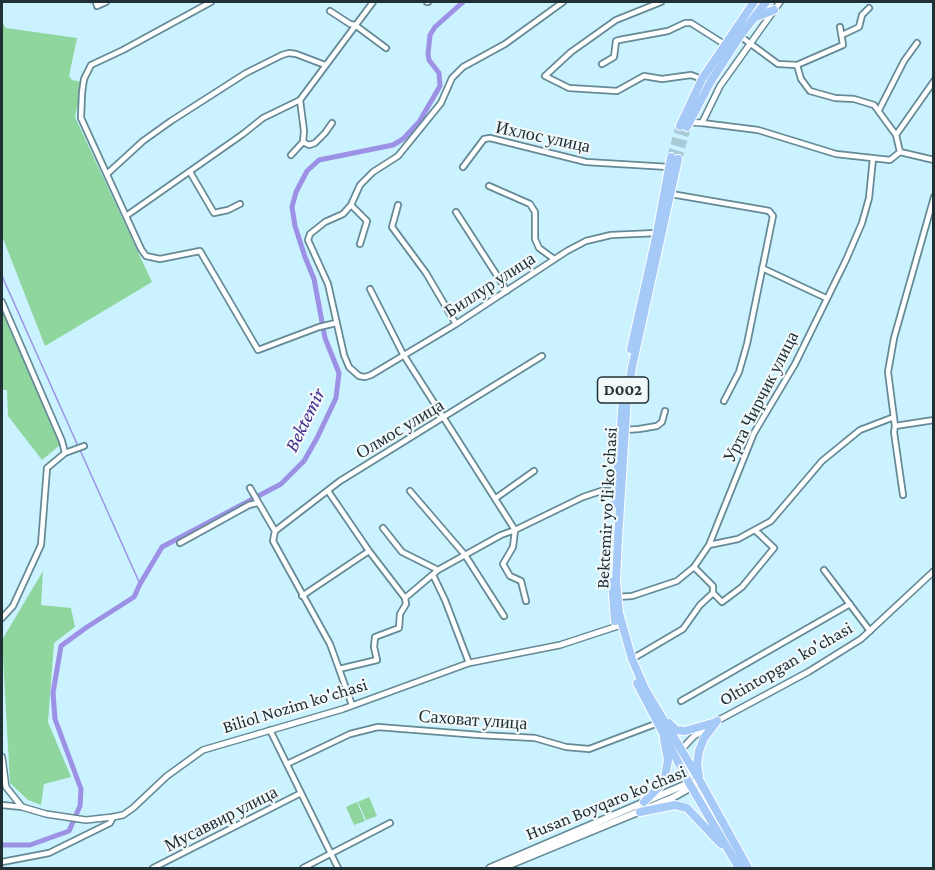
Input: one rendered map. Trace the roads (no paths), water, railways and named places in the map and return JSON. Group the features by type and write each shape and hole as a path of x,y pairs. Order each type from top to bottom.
{"highway":[{"path":"686,125 702,79 748,5 754,2"},
{"path":"686,125 740,36 766,2"},
{"path":"754,17 774,9"},
{"name":"Bektemir yo'li ko'chasi","path":"739,868 691,786 679,752 645,689 619,626 618,538 625,430 632,367 671,194 674,158 669,167 621,409 612,602 619,626 636,682 661,720 663,732 679,752 700,781 748,868"},
{"path":"661,720 682,731 717,721"},
{"path":"700,781 697,765 699,751 704,738 717,721"},
{"path":"644,802 660,786 666,773 667,753 663,732"},
{"path":"640,812 675,805 687,808 733,859"}],"main road":[{"name":"Husan Boyqaro ko'chasi","path":"502,868 640,812 700,781"},
{"name":"Husan Boyqaro ko'chasi","path":"490,868 644,802 691,786"}],"street":[{"path":"96,2 97,6 106,2"},
{"path":"211,2 91,65 84,79 80,112 83,123 146,256 160,259 200,251 258,350 336,323 327,284 308,237 316,228 343,214 351,205 360,185 373,172 398,156 441,103 452,78 463,67 505,44 563,2"},
{"path":"126,216 263,118 300,100 373,2"},
{"path":"661,2 616,20 571,52 545,76 569,88 608,90 624,88 644,76 662,80 691,75 702,79"},
{"path":"702,123 720,86 780,2"},
{"path":"842,35 859,27 862,15 869,8"},
{"path":"330,11 355,25 386,48"},
{"path":"602,64 614,57 616,41 668,31 685,23 691,23 724,44"},
{"path":"740,36 778,64 797,64 843,45 840,27"},
{"path":"879,110 904,61 917,44"},
{"path":"107,174 143,141 246,73 289,53 325,65"},
{"path":"797,64 801,79 810,91 874,105 896,135 900,152"},
{"path":"896,135 933,81"},
{"path":"291,155 303,142 300,100"},
{"path":"303,142 309,145 315,143 332,123"},
{"path":"686,125 702,123 758,130 836,154 873,159 890,160 900,152"},
{"name":"Ихлос улица","path":"463,167 487,138 586,162 669,167"},
{"path":"900,152 933,160"},
{"name":"Урта Чирчик улица","path":"617,597 633,596 677,581 694,567 709,545 754,433 795,364 846,260 867,210 873,159"},
{"path":"190,172 214,213 240,204"},
{"path":"489,186 530,204 535,212 536,239 540,248 554,259"},
{"path":"671,194 769,211 773,216 747,344 739,372 724,401"},
{"path":"903,495 888,372 933,197"},
{"path":"351,205 367,222 360,244"},
{"path":"398,205 392,227 426,273 456,324"},
{"path":"456,212 507,291"},
{"name":"Биллур улица","path":"336,323 349,367 353,373 365,377 456,324 577,245 599,236 657,233"},
{"path":"762,268 826,298"},
{"path":"370,290 403,354 515,530 513,547 503,564 510,576 521,581 526,601"},
{"path":"2,302 68,452"},
{"name":"Олмос улица","path":"275,531 340,481 542,356"},
{"path":"625,430 657,426 662,422 665,411"},
{"path":"709,545 738,539 771,521 829,455 860,430 894,417"},
{"path":"895,426 933,420"},
{"path":"2,618 13,606 41,544 47,468 68,452 84,446"},
{"path":"496,498 534,471"},
{"path":"250,488 256,502 275,531 273,541 302,596 326,634 352,705"},
{"path":"328,491 405,598 406,604 400,614 399,628 375,637 374,647 377,660 339,669"},
{"path":"410,491 465,555 504,616"},
{"path":"405,598 438,570 501,535 583,497 601,491 616,491"},
{"path":"180,543 256,502"},
{"path":"383,528 402,552 438,570"},
{"path":"694,567 713,586 713,593 722,602 742,587 773,548 756,531"},
{"path":"302,596 369,551"},
{"path":"824,570 870,631"},
{"name":"Oltintopgan ko'chasi","path":"679,752 693,737 717,721 848,648 870,631 933,571"},
{"path":"433,575 469,663"},
{"path":"632,659 683,629 700,605 713,593"},
{"path":"681,701 850,604"},
{"name":"Biliol Nozim ko'chasi","path":"2,862 49,853 110,823 113,817 123,815 133,808 167,776 203,750 352,705 469,663 560,645 619,626"},
{"name":"Саховат улица","path":"286,764 350,734 378,727 535,738 566,747 589,749 661,720"},
{"path":"270,730 338,868"},
{"path":"2,757 6,787 22,807"},
{"path":"2,794 6,787"},
{"name":"Мусаввир улица","path":"153,868 301,793"},
{"path":"2,805 86,820 113,817"},
{"path":"303,868 390,824"}],"waterway":[{"name":"Bektemir","path":"2,845 30,845 69,831 80,806 81,789 55,719 53,693 61,646 134,597 162,547 281,484 304,461 317,438 336,398 339,373 325,338 314,279 295,226 292,207 296,192 307,171 319,160 393,145 403,139 419,122 440,86 439,73 429,60 430,35 435,27 463,2"},
{"path":"2,276 78,446"},
{"path":"80,450 140,584"}],"tunnel":[{"path":"671,157 680,126"},
{"path":"678,159 687,127"}]}
